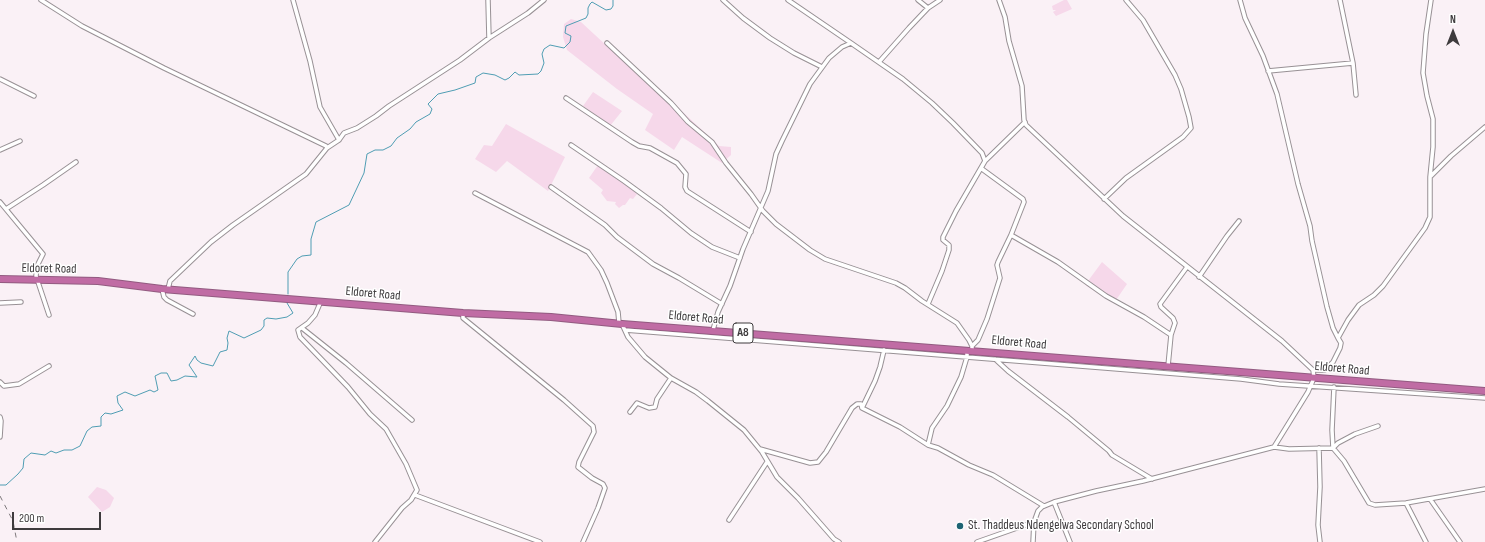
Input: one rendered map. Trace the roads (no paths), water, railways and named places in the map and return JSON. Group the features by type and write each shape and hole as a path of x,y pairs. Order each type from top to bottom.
{"highway":[{"name":"Eldoret Road","path":"0,279 98,282 165,289 462,313 551,317 622,326 713,330 970,349 1485,391"}],"street":[{"path":"41,0 82,26 326,146 327,148"},
{"path":"293,0 310,61 320,107 338,140"},
{"path":"488,0 489,38"},
{"path":"194,314 167,300 164,297 165,289 170,281 211,242 306,174 327,148 338,140 344,133 357,128 376,116 460,60 489,38 528,13 544,0"},
{"path":"723,0 743,18 770,38 794,53 822,67"},
{"path":"788,0 903,80 941,112 982,153 985,161"},
{"path":"918,0 928,8"},
{"path":"879,62 908,28 928,8 940,0"},
{"path":"999,0 1005,17 1009,41 1022,86 1025,122 1104,199 1140,230 1282,341 1313,370 1314,378 1311,386 1274,447"},
{"path":"1104,199 1126,178 1183,137 1191,128 1181,89 1175,75 1143,20 1126,0"},
{"path":"1240,0 1245,18 1273,81 1282,110 1286,137 1310,226 1320,277 1333,328 1340,344 1340,348 1333,362 1325,370 1313,370"},
{"path":"1340,0 1354,63 1356,95"},
{"path":"1338,338 1343,326 1356,309 1363,301 1374,295 1383,286 1425,228 1430,217 1430,177 1433,147 1433,119 1423,73 1426,34 1431,0"},
{"path":"607,43 671,103 696,129 712,142 726,163 761,208 776,224 818,255 841,265 896,282 957,323 970,349"},
{"path":"713,330 718,312 768,191 776,154 804,95 822,67 835,52 851,43"},
{"path":"1268,71 1354,63"},
{"path":"0,79 34,96"},
{"path":"566,98 632,142 639,146 650,148 677,163 686,174 685,187 687,191 751,232"},
{"path":"928,304 949,250 949,245 943,240 943,236 964,196 982,169 985,161 1025,122"},
{"path":"1430,177 1451,156 1485,127"},
{"path":"0,150 20,141"},
{"path":"571,145 661,208 691,233 712,247 740,258"},
{"path":"6,209 76,162"},
{"path":"928,445 932,428 954,392 961,377 970,349 978,340 987,319 1000,278 997,265 1024,202 1023,199 982,169"},
{"path":"551,187 605,225 617,237 653,264 722,304"},
{"path":"475,193 588,252 601,270 607,283 622,326 640,353 671,378 696,392 739,425 759,449 777,477 803,503 834,539 839,542"},
{"path":"0,202 43,254 37,266 37,279 49,315"},
{"path":"1199,276 1239,221"},
{"path":"1011,235 1058,262 1106,296 1144,317 1171,335"},
{"path":"1168,366 1174,320 1161,307 1160,304 1187,267"},
{"path":"320,301 314,315 298,332 300,337 390,435 406,464 417,490 415,495 402,508 375,542"},
{"path":"0,303 21,302"},
{"path":"462,313 463,318 564,400 593,426 594,432 579,462 578,468 603,484 605,488 583,542"},
{"path":"622,326 1311,386 1485,398"},
{"path":"302,328 346,363 412,420"},
{"path":"862,408 875,381 884,350"},
{"path":"995,359 1008,371 1060,410 1109,450 1112,455 1152,479"},
{"path":"0,382 4,386 18,384 49,366"},
{"path":"630,412 635,403 649,408 655,407 657,399 671,378"},
{"path":"1334,387 1332,430 1333,448 1354,476 1369,503 1375,505 1406,503 1485,489"},
{"path":"759,449 810,463 818,462 826,452 854,406 861,404 862,408 900,427 928,445 938,448 993,475 1044,506"},
{"path":"0,417 2,430 0,437"},
{"path":"1033,542 1034,522 1038,512 1044,506 1054,502 1152,479 1274,447 1289,449 1333,448 1338,443 1355,434 1378,426"},
{"path":"1319,448 1320,487 1318,525 1320,542"},
{"path":"729,520 767,462"},
{"path":"415,495 540,542"},
{"path":"1430,499 1460,542"},
{"path":"1054,502 1070,542"},
{"path":"1406,503 1426,542"},
{"path":"977,542 1034,522"}],"waterway":[{"path":"288,294 288,272 297,259 302,256 311,255 311,239 316,222 349,205 364,173 367,154 375,150 383,150 391,146 397,138 410,129 416,122 430,114 432,109 428,104 438,94 475,83 476,77 483,73 495,75 505,80 515,72 519,75 538,74 544,63 542,54 544,49 550,45 564,48 570,42 571,36 565,33 566,26 586,18 588,8 592,2 606,10 611,9 613,6 613,0"},
{"path":"0,485 6,485 18,474 23,468 24,459 31,453 45,455 51,451 56,453 64,450 72,450 80,446 87,431 92,427 101,426 101,417 105,413 111,414 123,410 118,403 117,396 125,392 135,396 150,390 154,392 158,390 155,376 161,373 167,373 171,381 185,376 197,377 189,365 195,356 201,363 213,366 220,352 227,350 227,338 229,331 244,338 261,330 264,326 264,320 267,318 276,319 287,317 293,313 287,303"}],"railway":[{"path":"0,496 13,521 17,542"}],"place":[{"name":"St. Thaddeus Ndengelwa Secondary School","path":"960,526"}]}
